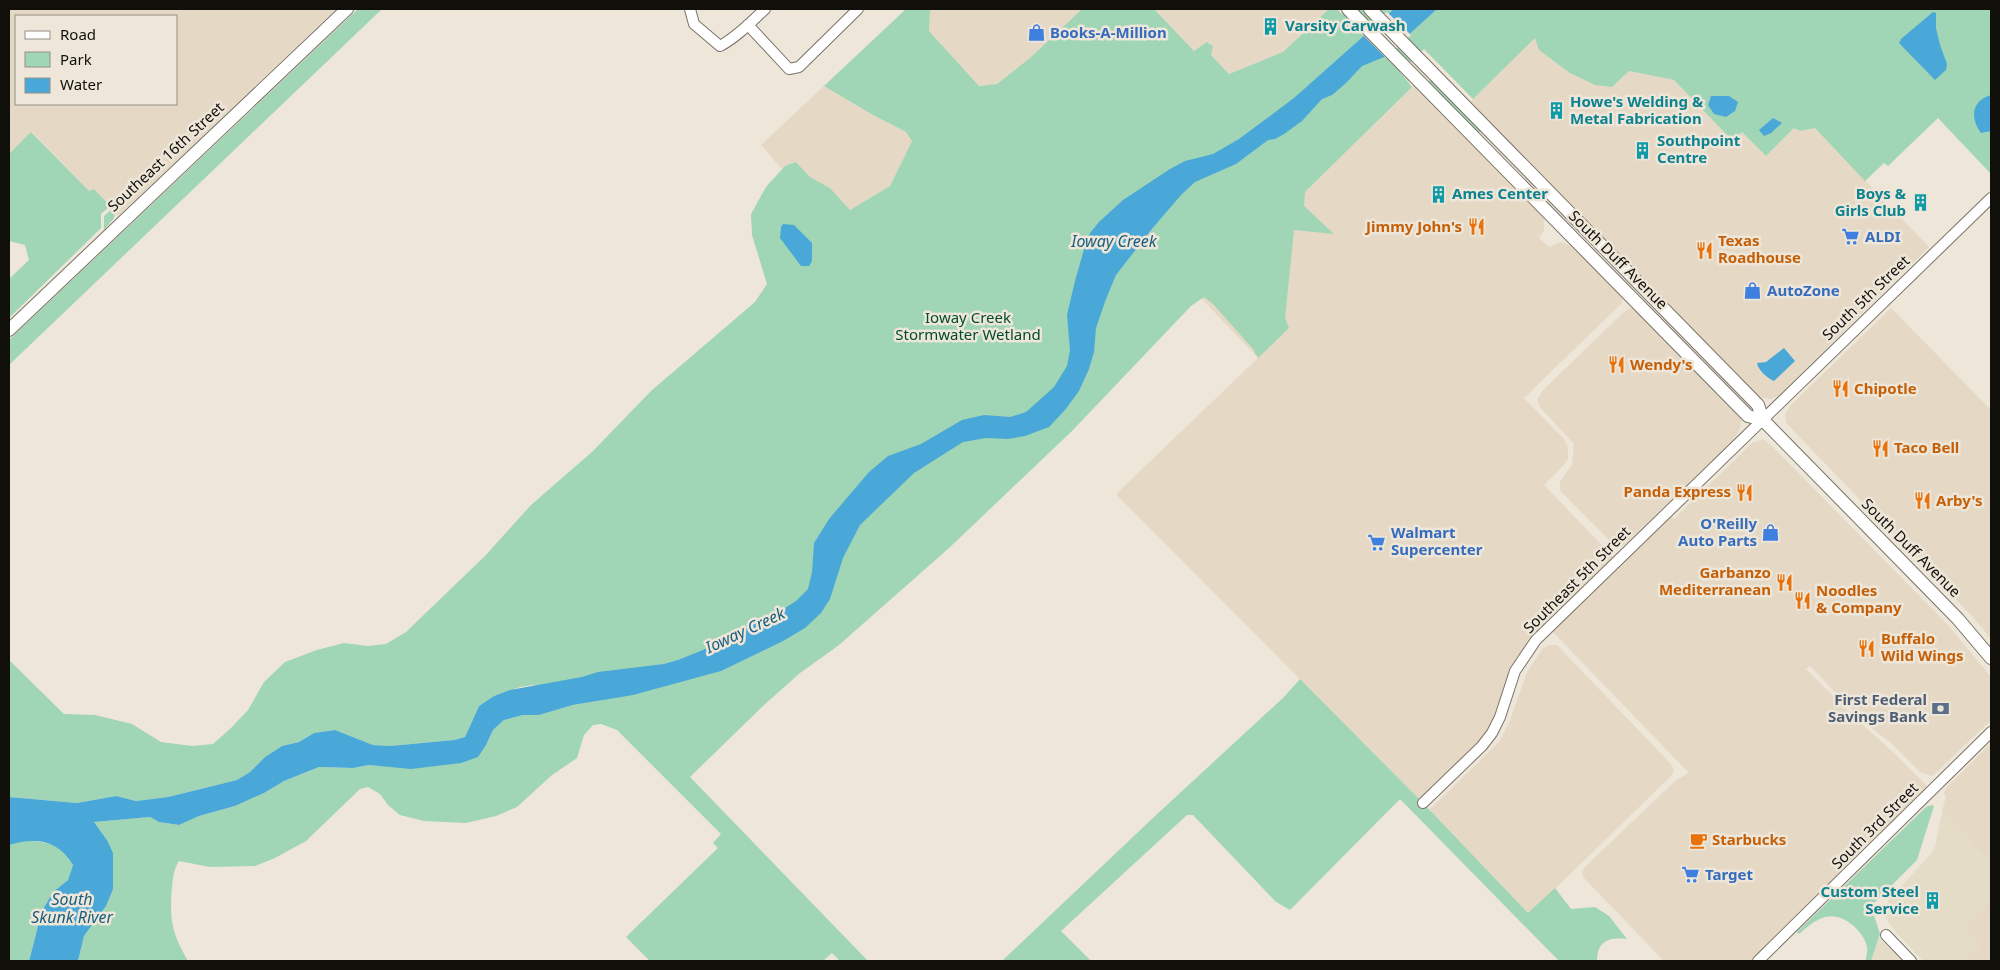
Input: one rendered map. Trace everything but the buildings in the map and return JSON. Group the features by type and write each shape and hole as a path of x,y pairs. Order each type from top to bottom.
{"main road":[{"name":"Southeast 16th Street","path":"9,330 347,9"},
{"name":"South Duff Avenue","path":"1348,9 1748,416 1763,420"},
{"name":"South Duff Avenue","path":"1370,9 1758,405 1763,420 1958,619 1991,658"}],"street":[{"path":"690,9 694,24 720,46 748,25 765,9"},
{"path":"748,25 789,68 798,67 858,9"},
{"name":"South 5th Street","path":"1763,420 1991,198"},
{"name":"Southeast 5th Street","path":"1423,803 1482,746 1492,733 1500,717 1515,672 1536,640 1763,420"},
{"name":"South 3rd Street","path":"1758,961 1991,732"},
{"path":"1886,935 1911,961"}],"shaded area":[{"path":"9,9 336,9 118,216 94,189 90,192 32,132 9,154"},
{"path":"930,9 1082,9 1030,58 997,84 979,86 929,31"},
{"path":"1154,9 1329,9 1283,52 1229,74 1211,55 1212,46 1208,42 1194,51"},
{"path":"1535,37 1612,87 1629,71 1674,80 1733,140 1742,132 1766,156 1794,128 1800,131 1815,128 1929,247 1778,396 1771,399 1757,397 1468,104"},
{"path":"1415,84 1544,217 1544,230 1539,238 1549,247 1560,242 1573,246 1623,297 1621,304 1524,398 1564,439 1568,448 1568,459 1544,485 1617,561 1667,513 1674,519 1752,443 1763,439 1948,625 1991,677 1991,720 1931,776 1920,772 1891,743 1864,722 1810,666 1806,669 1931,790 1758,961 1664,961 1584,878 1582,872 1585,867 1675,781 1689,773 1549,628 1524,655 1492,733 1423,803 1116,494 1258,358 1201,298"},
{"path":"824,86 906,132 912,141 890,186 850,210 830,188 810,177 796,162 782,169 761,145"},
{"path":"1635,308 1740,415 1741,423 1739,431 1733,440 1624,545 1617,548 1560,491 1560,481 1572,465 1574,444 1540,407 1537,400 1543,390 1624,312"},
{"path":"1891,308 1991,410 1991,639 1972,616 1786,423 1785,414 1790,406"},
{"path":"1557,645 1671,764 1674,771 1529,914 1429,810 1500,741 1510,720 1527,672 1543,648"},
{"path":"1991,743 1991,863 1942,812 1946,788"},
{"path":"1942,812 1991,863 1991,901 1964,928 1980,945 1963,961 1923,961 1896,932 1886,918 1887,904 1891,897 1931,854 1935,847"},
{"path":"1991,901 1991,961 1963,961 1980,945 1963,928"},
{"path":"1879,938 1902,961 1871,961"}],"green space":[{"path":"358,9 382,9 9,365 9,340"},
{"name":"Ioway Creek Stormwater Wetland","path":"906,9 930,9 929,31 979,86 997,84 1030,58 1082,9 1154,9 1194,51 1207,42 1213,46 1211,55 1229,74 1283,52 1329,9 1337,9 1342,14 1347,9 1991,9 1991,174 1938,118 1888,166 1884,163 1865,181 1815,128 1800,131 1794,128 1766,156 1742,132 1733,141 1674,80 1629,71 1612,87 1595,85 1570,73 1539,50 1535,38 1473,99 1424,49 1400,72 1412,87 1305,192 1304,206 1334,234 1294,230 1285,318 1289,328 1258,358 1253,349 1214,305 1204,297 1191,306 1072,431 949,548 839,645 800,673 690,777 868,961 840,961 832,953 823,961 650,961 626,937 718,848 713,843 721,834 617,730 601,724 593,725 584,735 577,758 552,775 517,807 496,816 466,823 424,821 400,815 388,805 380,794 368,787 360,789 306,841 275,858 255,866 210,867 179,861 173,880 171,898 172,917 178,943 188,961 78,961 84,936 106,906 107,840 94,822 150,817 159,822 179,825 199,816 235,806 264,793 284,781 319,767 388,766 486,745 493,730 504,720 523,715 539,715 573,705 603,700 533,685 520,687 494,696 479,706 465,737 454,740 390,746 373,745 335,730 314,733 299,742 282,746 237,780 168,797 136,801 116,796 77,803 9,797 9,660 64,714 95,715 132,724 161,742 192,746 213,744 231,728 248,710 264,682 285,662 317,650 344,643 368,646 386,644 406,632 485,556 531,505 592,452 651,391 755,302 767,284 752,235 751,214 766,187 785,166 796,162 810,177 830,188 850,210 890,186 912,141 906,132 824,86"},
{"path":"1432,79 1482,130 1477,134 1427,83"},
{"path":"31,132 89,191 94,189 110,206 101,214 101,228 9,318 9,279 29,260 25,245 9,241 9,154"},
{"path":"112,209 115,211 114,218 104,230 104,216"},
{"path":"1300,679 1423,803 1528,913 1555,888 1571,909 1595,907 1609,916 1627,939 1615,939 1605,942 1599,949 1597,961 1559,961 1400,799 1290,910 1276,902 1193,815 1187,815 1061,931 1091,961 1002,961 1284,697"},
{"path":"1934,806 1917,860 1871,906 1880,934 1871,961 1866,961 1867,946 1861,934 1851,924 1838,917 1821,918 1799,934 1797,932 1926,807"},
{"path":"24,840 53,845 68,857 73,865 68,880 53,892 42,911 29,961 9,961 9,845"}],"water":[{"name":"Ioway Creek","path":"1394,9 1437,9 1384,57 1362,66 1332,95 1322,99 1302,121 1284,134 1275,139 1268,140 1236,164 1195,182 1181,195 1116,275 1096,328 1094,352 1089,369 1079,391 1065,410 1049,427 1025,436 1008,439 986,438 963,442 914,473 860,525 843,558 830,599 821,613 805,628 783,641 721,671 633,695 573,705 539,715 523,715 504,720 493,730 478,757 461,763 411,769 369,765 353,768 319,767 284,781 264,793 235,806 199,816 179,825 159,822 150,817 94,822 107,840 113,853 113,889 106,906 84,936 78,961 29,961 42,911 53,892 68,880 73,865 60,850 46,843 28,841 9,845 9,797 77,803 116,796 136,801 168,797 237,780 282,746 299,742 314,733 335,730 373,745 390,746 454,740 465,737 479,706 494,696 510,690 582,677 598,672 664,664 703,650 771,617 796,601 808,589 812,572 814,543 829,519 869,472 888,456 921,444 962,420 984,415 1010,417 1026,412 1054,387 1067,366 1070,350 1067,315 1075,281 1090,233 1099,222 1123,200 1170,169 1185,161 1213,154 1239,139 1294,98"},
{"path":"1933,12 1936,13 1936,28 1947,64 1946,70 1935,80 1899,43 1901,39"},
{"path":"1991,95 1991,131 1981,133 1975,122 1974,111 1979,101"},
{"path":"1711,96 1729,96 1738,102 1735,111 1726,117 1714,114 1708,105"},
{"path":"1773,118 1782,123 1771,133 1764,136 1759,130"},
{"path":"783,224 794,225 812,243 812,261 809,266 801,266 780,238"},
{"path":"1784,348 1795,361 1774,381 1763,374 1757,363 1766,362"}],"pier":[{"path":"1387,12 1411,35 1386,58 1361,33"}],"place":[{"name":"Varsity Carwash","path":"1271,26"},
{"name":"Books-A-Million","path":"1036,33"},
{"name":"Howe's Welding & Metal Fabrication","path":"1556,111"},
{"name":"Southpoint Centre","path":"1643,150"},
{"name":"Ames Center","path":"1438,194"},
{"name":"Boys & Girls Club","path":"1920,203"},
{"name":"Jimmy John's","path":"1476,227"},
{"name":"ALDI","path":"1851,237"},
{"name":"Texas Roadhouse","path":"1704,250"},
{"name":"AutoZone","path":"1753,291"},
{"name":"Wendy's","path":"1616,365"},
{"name":"Chipotle","path":"1840,389"},
{"name":"Taco Bell","path":"1880,448"},
{"name":"Panda Express","path":"1745,492"},
{"name":"Arby's","path":"1922,501"},
{"name":"O'Reilly Auto Parts","path":"1771,533"},
{"name":"Walmart Supercenter","path":"1377,542"},
{"name":"Garbanzo Mediterranean","path":"1785,582"},
{"name":"Noodles & Company","path":"1802,600"},
{"name":"Buffalo Wild Wings","path":"1867,648"},
{"name":"First Federal Savings Bank","path":"1941,709"},
{"name":"Starbucks","path":"1698,840"},
{"name":"Target","path":"1691,875"},
{"name":"Custom Steel Service","path":"1933,901"}],"water label":[{"name":"South Skunk River","path":"72,908"}]}
